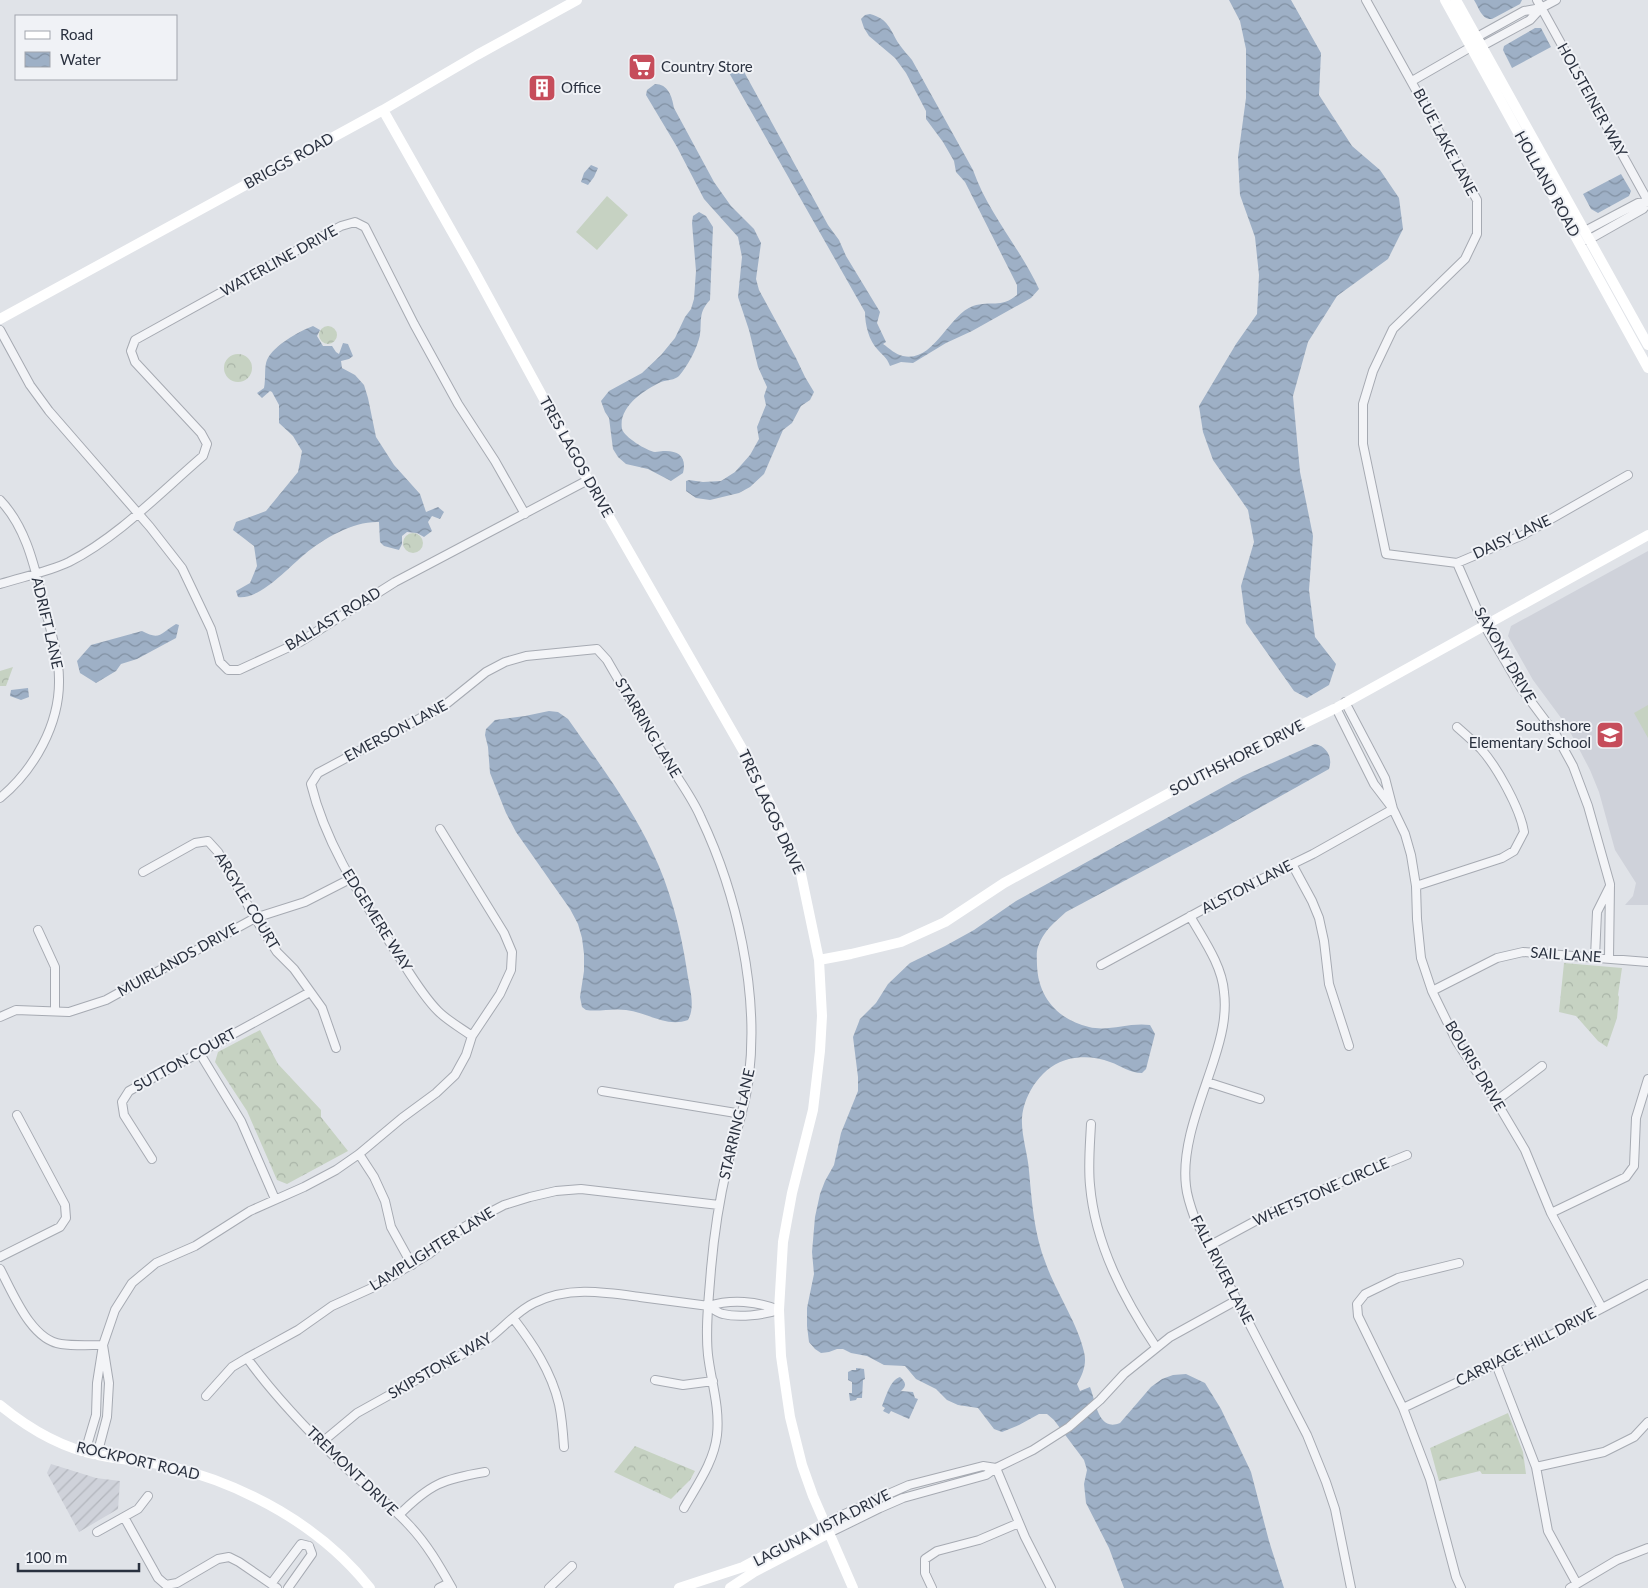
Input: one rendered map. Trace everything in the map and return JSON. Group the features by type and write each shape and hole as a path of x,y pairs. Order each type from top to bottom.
{"street":[{"name":"BRIGGS ROAD","path":"0,319 383,110 577,0"},
{"name":"BLUE LAKE LANE","path":"1366,0 1477,200 1477,234 1465,259 1393,329 1373,371 1363,404 1363,444 1386,554"},
{"name":"HOLLAND ROAD","path":"1445,0 1477,44 1648,345"},
{"name":"HOLLAND ROAD","path":"1456,0 1578,240 1648,368"},
{"name":"HOLSTEINER WAY","path":"1537,0 1648,202"},
{"path":"1412,81 1477,44 1530,20 1541,8 1556,0"},
{"name":"TRES LAGOS DRIVE","path":"383,110 588,480 744,752 776,816 801,874 819,960 822,1016 817,1085 787,1218 780,1268 781,1356 790,1417 802,1465 853,1588"},
{"path":"1578,240 1643,209 1648,202"},
{"name":"WATERLINE DRIVE","path":"137,512 203,456 207,444 201,433 135,362 131,351 135,340 342,226 355,222 366,227 414,324 458,404 526,514"},
{"name":"BALLAST ROAD","path":"0,330 30,385 48,411 137,512 182,568 208,622 220,662 228,670 239,670 300,642 395,582 588,480"},
{"name":"DAISY LANE","path":"1386,554 1457,563 1523,535 1628,475"},
{"name":"ADRIFT LANE","path":"0,500 18,523 29,549 54,644 59,678 56,709 46,738 26,772 0,798"},
{"path":"0,584 67,563 114,533 137,512"},
{"name":"SOUTHSHORE DRIVE","path":"819,960 901,942 945,922 1004,883 1239,755 1336,708 1648,535"},
{"name":"SAXONY DRIVE","path":"1457,563 1484,626 1521,688 1556,735 1573,766 1588,806 1610,884 1609,958"},
{"name":"EMERSON LANE","path":"310,784 318,773 445,705 486,672 505,662 526,656 597,649"},
{"name":"STARRING LANE","path":"597,649 607,660 700,816 723,868 739,922 750,1009 751,1058 742,1114 719,1205 712,1256 707,1342 717,1404 717,1435 714,1452 684,1508"},
{"name":"BOURIS DRIVE","path":"1346,702 1385,778 1393,809 1405,834 1412,855 1422,958 1432,992 1457,1042 1525,1150 1551,1213 1602,1308"},
{"name":"BOURIS DRIVE","path":"1336,708 1374,784 1393,809"},
{"path":"1416,886 1502,858 1514,851 1524,832 1517,808 1498,774 1481,750 1457,728"},
{"path":"1369,773 1380,768"},
{"name":"EDGEMERE WAY","path":"310,784 332,846 350,879 421,990 439,1012 472,1036"},
{"name":"ALSTON LANE","path":"1101,965 1393,809"},
{"path":"85,1452 96,1415 103,1345 115,1310 132,1283 156,1263 195,1246 250,1211 304,1187 336,1170 436,1093 455,1075 466,1055 472,1036 500,994 511,970 512,952 504,933 440,829"},
{"name":"ARGYLE COURT","path":"144,872 195,843 208,842 218,852 255,918 277,952 294,969 322,1008 336,1048"},
{"path":"1292,864 1319,918 1329,984 1349,1046"},
{"name":"MUIRLANDS DRIVE","path":"0,1017 16,1010 70,1012 106,1000 255,918 305,902 350,879"},
{"path":"1595,957 1597,912 1610,884"},
{"name":"FALL RIVER LANE","path":"1190,916 1218,969 1224,991 1225,1011 1222,1031 1190,1134 1185,1163 1186,1185 1190,1204 1209,1246 1307,1435 1335,1509 1351,1588"},
{"path":"1596,925 1610,926"},
{"path":"38,930 54,967 55,1011"},
{"name":"SAIL LANE","path":"1432,992 1497,958 1523,952 1648,962"},
{"name":"SUTTON COURT","path":"152,1159 124,1115 122,1102 129,1090 310,992"},
{"path":"199,1052 241,1121 275,1199"},
{"path":"1496,1102 1542,1066"},
{"path":"1551,1213 1626,1177 1634,1166 1636,1118 1648,1079"},
{"path":"1207,1082 1260,1099"},
{"path":"602,1091 742,1114"},
{"path":"0,1257 60,1227 66,1218 65,1205 17,1116"},
{"path":"1091,1124 1090,1184 1093,1210 1099,1233 1132,1310 1156,1347"},
{"path":"359,1154 374,1177 384,1201 391,1227 412,1265"},
{"name":"WHETSTONE CIRCLE","path":"1209,1246 1283,1206 1407,1155"},
{"name":"LAMPLIGHTER LANE","path":"206,1396 232,1367 298,1330 332,1306 374,1287 412,1265 461,1229 504,1205 556,1191 581,1189 719,1205"},
{"path":"1459,1263 1398,1278 1365,1294 1357,1304 1358,1316 1403,1408 1430,1479 1456,1577 1461,1588"},
{"path":"0,1269 27,1319 46,1340 60,1344 103,1345"},
{"name":"CARRIAGE HILL DRIVE","path":"1403,1408 1496,1364 1648,1284"},
{"name":"SKIPSTONE WAY","path":"322,1443 357,1413 483,1343 533,1303 548,1297 599,1291 709,1306 723,1302 762,1304 779,1310"},
{"name":"LAGUNA VISTA DRIVE","path":"679,1588 743,1567 827,1528 902,1498 986,1476 996,1468 1053,1438 1069,1427 1100,1400 1124,1374 1156,1347 1194,1323 1237,1300"},
{"name":"SKIPSTONE WAY","path":"709,1306 722,1314 734,1315 763,1315 779,1310"},
{"path":"513,1318 533,1345 554,1387 559,1405 564,1446"},
{"path":"97,1455 107,1417 109,1383 103,1345"},
{"name":"TREMONT DRIVE","path":"247,1358 263,1381 345,1467 398,1515 430,1551 450,1585"},
{"path":"1496,1364 1536,1467 1548,1531 1574,1586 1616,1560 1648,1548"},
{"path":"655,1380 683,1385 713,1381"},
{"path":"97,1391 108,1391"},
{"name":"ROCKPORT ROAD","path":"0,1406 48,1437 85,1452 202,1474 259,1500 292,1518 334,1549 358,1572 370,1588"},
{"path":"1536,1467 1604,1452 1634,1437 1648,1422"},
{"path":"996,1468 1019,1523 1051,1588"},
{"path":"398,1515 415,1499 443,1480 485,1472"},
{"path":"97,1532 138,1510 148,1496"},
{"path":"124,1517 158,1578 166,1585 177,1583 218,1558 229,1557 274,1586 301,1544 309,1546"},
{"path":"932,1588 924,1573 926,1559 937,1551 979,1540 1019,1523"},
{"name":"LAGUNA VISTA DRIVE","path":"730,1588 827,1528"},
{"path":"309,1546 317,1536"},
{"path":"288,1588 312,1554 309,1546"},
{"path":"289,1560 301,1569"},
{"path":"549,1588 572,1566"},
{"path":"439,1588 450,1585"}],"shaded area":[{"name":"Southshore Elementary School","path":"1648,551 1648,905 1625,905 1633,896 1636,883 1615,850 1599,792 1590,770 1567,726 1533,680 1508,636 1511,626"},
{"path":"51,1464 96,1478 120,1481 118,1509 79,1532 47,1473"}],"green space":[{"path":"607,196 628,215 597,250 576,232"},
{"path":"328,326 334,329 337,335 334,341 328,344 322,341 319,335 322,329"},
{"path":"238,354 248,358 252,368 248,378 238,382 228,378 224,368 228,358"},
{"path":"409,533 417,533 423,539 423,547 417,553 409,553 403,547 403,539"},
{"path":"13,667 6,686 0,686 0,671"},
{"path":"1648,705 1648,738 1634,713"},
{"path":"1564,963 1622,968 1617,1018 1607,1047 1598,1041 1576,1016 1559,1012"},
{"path":"260,1030 278,1064 321,1110 321,1117 348,1151 287,1184 277,1180 247,1111 215,1062 218,1052"},
{"path":"1508,1413 1523,1452 1526,1474 1482,1474 1480,1471 1439,1481 1430,1448"},
{"path":"635,1446 695,1471 690,1480 671,1499 614,1472"}],"water":[{"path":"1229,0 1291,0 1321,53 1319,95 1352,146 1380,170 1399,198 1403,229 1388,259 1337,296 1308,342 1293,396 1300,472 1313,536 1309,590 1315,637 1336,664 1329,685 1307,698 1294,691 1246,623 1241,586 1254,542 1248,510 1213,460 1203,432 1199,406 1236,344 1257,314 1259,275 1255,237 1240,195 1238,157 1246,98 1246,49 1240,21"},
{"path":"1474,0 1522,0 1520,4 1489,19 1483,16"},
{"path":"870,14 885,22 912,60 973,170 995,216 1023,259 1039,289 1031,298 972,331 946,343 913,363 901,362 890,366 886,358 872,342 865,312 728,71 733,67 743,70 828,225 839,240 846,256 880,312 877,323 886,342 883,344 895,353 903,356 914,356 924,352 932,346 964,311 979,304 1005,302 1017,295 1017,285 965,182 956,172 954,161 926,119 926,111 906,73 895,58 869,36 864,28 861,19 865,15"},
{"path":"1535,28 1541,28 1551,47 1512,68 1503,50 1504,46"},
{"path":"655,84 663,86 669,92 674,108 714,182 731,206 754,229 761,243 756,279 759,290 814,392 810,400 801,406 792,423 783,430 764,474 750,487 739,493 710,500 696,498 686,491 686,481 721,481 735,472 750,455 759,439 757,427 766,405 764,396 767,387 758,367 749,330 738,297 742,257 738,237 704,199 677,147 646,95 647,90"},
{"path":"591,165 598,168 588,185 581,182 584,173"},
{"path":"1621,174 1631,191 1629,196 1598,213 1591,209 1583,194"},
{"path":"699,212 706,216 713,227 710,300 702,313 697,346 679,376 661,382 640,395 628,407 622,421 622,429 631,440 651,451 677,453 683,459 683,473 671,481 648,469 626,464 618,457 613,449 609,418 601,401 609,391 642,373 661,355 675,338 691,309 694,299 696,271 692,223 693,216"},
{"path":"313,326 320,330 317,336 323,346 332,346 339,354 343,343 348,344 353,356 341,361 342,368 355,375 364,385 376,437 394,465 420,494 426,512 438,507 444,512 440,519 432,516 428,522 432,531 424,537 417,533 407,532 402,536 402,544 399,550 384,546 380,542 379,522 369,522 350,527 313,548 265,588 247,597 238,597 236,591 250,583 257,566 254,546 233,530 236,522 266,511 298,472 302,451 293,436 279,423 279,405 272,392 270,391 262,398 257,393 264,388 266,363 270,354 287,340"},
{"path":"176,624 179,625 176,638 137,659 121,664 116,671 96,683 80,673 77,661 91,645 142,631 157,636"},
{"path":"28,688 29,697 21,700 10,696 11,690"},
{"path":"549,711 558,712 568,719 602,767 644,834 658,865 674,910 685,956 692,1002 692,1009 688,1020 672,1022 634,1011 616,1009 586,1010 582,1007 580,997 584,971 584,954 578,924 570,909 516,832 506,813 490,773 485,735 486,729 495,720"},
{"path":"1315,744 1323,747 1328,753 1329,769 1066,912 1046,932 1037,949 1038,977 1041,987 1046,997 1059,1013 1078,1024 1089,1027 1112,1028 1142,1024 1150,1025 1155,1034 1146,1069 1142,1073 1129,1071 1095,1058 1069,1059 1051,1067 1036,1081 1024,1109 1022,1118 1023,1131 1034,1218 1039,1241 1050,1275 1077,1330 1085,1356 1084,1368 1077,1384 1080,1391 1090,1387 1102,1420 1113,1425 1120,1423 1151,1387 1162,1379 1173,1375 1186,1374 1205,1383 1221,1409 1251,1472 1269,1541 1284,1588 1124,1588 1109,1548 1086,1503 1084,1484 1087,1470 1084,1460 1054,1420 1047,1414 1039,1414 1002,1432 994,1429 978,1408 958,1405 947,1400 936,1389 916,1379 905,1366 884,1365 867,1356 851,1353 843,1349 821,1353 809,1342 807,1308 814,1274 812,1252 815,1217 820,1194 834,1165 841,1133 858,1091 853,1037 860,1019 876,1003 888,984 910,963 974,930 1016,901 1243,776"},
{"path":"856,1368 864,1369 865,1379 863,1380 862,1398 850,1401 849,1393 852,1393 852,1382 848,1380 848,1372 856,1370"},
{"path":"900,1377 905,1384 901,1391 913,1392 915,1398 918,1399 909,1419 891,1411 889,1414 883,1411 885,1408 882,1406 889,1389"}],"place":[{"name":"Country Store","path":"642,67"},
{"name":"Office","path":"542,88"},
{"name":"Southshore Elementary School","path":"1610,735"}]}
